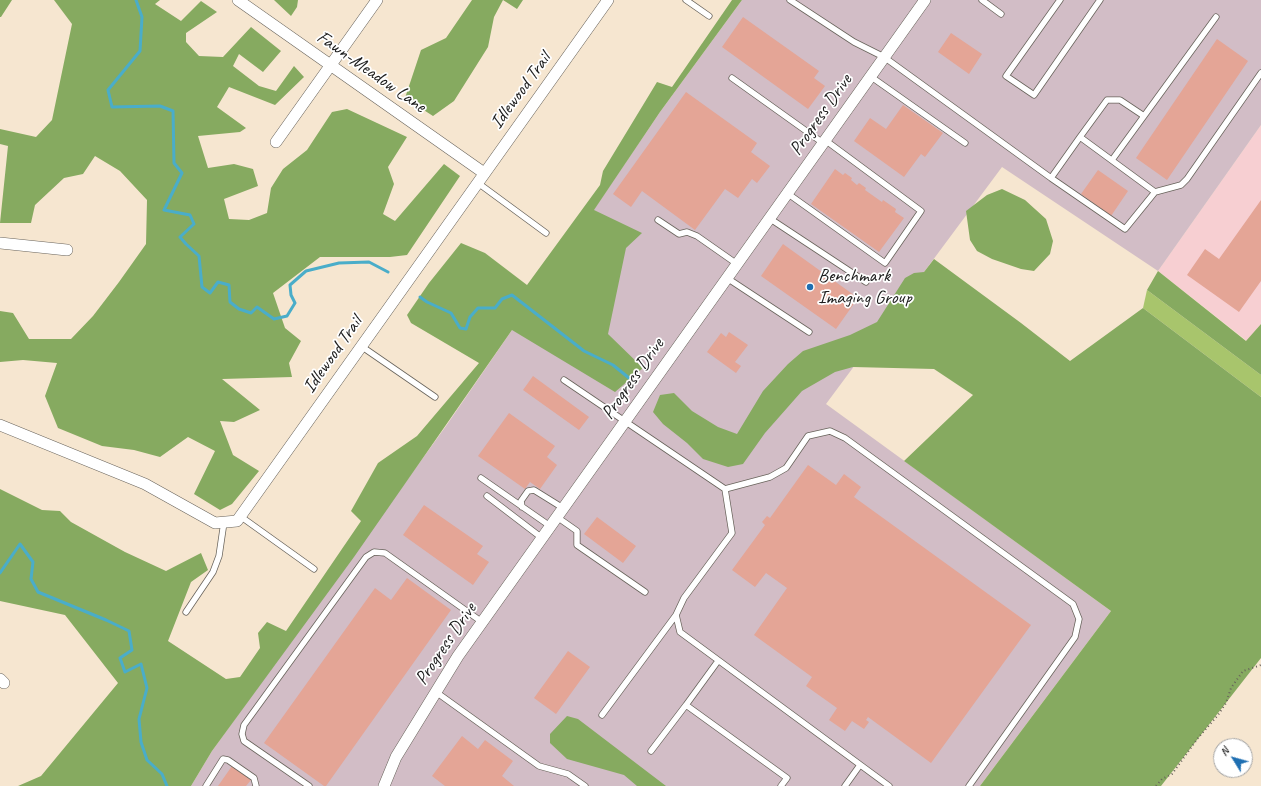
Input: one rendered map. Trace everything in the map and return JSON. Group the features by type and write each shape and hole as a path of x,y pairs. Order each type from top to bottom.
{"street":[{"name":"Fawn-Meadow Lane","path":"238,0 484,173"},
{"path":"276,142 377,0"},
{"name":"Idlewood Trail","path":"240,516 608,0"},
{"name":"Progress Drive","path":"384,786 396,756 458,656 925,0"},
{"path":"0,242 67,250"},
{"path":"0,425 145,484 215,523 236,521 240,516"}],"lane":[{"path":"686,0 709,16"},
{"path":"790,0 854,42 884,57 1051,178 1125,229 1155,192 1181,185 1187,179 1261,73"},
{"path":"982,0 1001,14"},
{"path":"1060,0 1006,76 1034,95 1100,0"},
{"path":"1112,160 1216,17"},
{"path":"870,76 965,143"},
{"path":"732,78 922,211 885,263 787,193"},
{"path":"1051,178 1107,100 1120,100 1144,116"},
{"path":"1080,137 1155,192"},
{"path":"478,183 546,233"},
{"path":"769,218 866,282"},
{"path":"658,220 679,234 687,232 697,236 737,264"},
{"path":"727,278 808,332"},
{"path":"362,346 435,397"},
{"path":"564,380 725,489 732,532 684,598 676,615 602,715"},
{"path":"725,489 770,477 786,468 808,436 830,431 845,438 1072,604 1080,620 1075,637 968,786"},
{"path":"481,478 550,526"},
{"path":"522,507 521,501 528,490 534,490 560,513 577,531 577,545 645,592"},
{"path":"486,496 542,538"},
{"path":"240,516 314,569"},
{"path":"186,612 213,572 219,556 224,522"},
{"path":"309,786 244,741 242,734 244,725 366,556 374,552 385,553 482,622"},
{"path":"676,615 680,632 889,786"},
{"path":"651,751 718,661"},
{"path":"436,692 539,766 568,774 585,786"},
{"path":"686,705 787,778 781,786"},
{"path":"206,786 223,760 228,760 254,778 256,786"},
{"path":"845,786 860,765"}],"path":[{"path":"1156,786 1162,779 1172,774 1198,738 1218,715 1226,702 1231,688 1243,671 1261,665"}],"shaded area":[{"path":"742,0 1261,0 1261,125 1158,271 1002,167 826,404 1111,611 980,786 191,786 212,751 446,426 660,112"},
{"path":"1261,125 1261,324 1247,341 1158,271"}],"green space":[{"path":"0,0 12,0 1,17 0,17"},
{"path":"54,0 160,0 155,4 181,21 201,1 217,12 186,33 186,42 199,56 223,57 251,27 281,51 263,72 239,54 233,66 259,86 276,91 294,66 304,77 275,105 229,87 217,107 246,128 240,132 198,136 208,168 234,164 253,169 258,186 224,199 229,219 249,220 267,213 271,188 283,169 307,150 332,112 347,109 407,137 388,167 394,184 383,214 395,221 444,164 460,176 407,255 390,257 320,257 273,293 285,328 301,341 289,363 292,377 222,379 260,410 234,422 220,421 233,455 259,471 232,504 220,510 194,494 215,451 188,437 160,457 134,450 102,446 58,428 45,396 57,363 23,360 0,362 0,311 13,313 29,339 71,339 93,316 146,244 147,200 120,171 95,156 83,174 64,178 35,205 31,223 0,223 8,146 0,144 0,129 36,137 52,120 72,24"},
{"path":"274,0 298,0 297,7 291,16"},
{"path":"472,0 503,0 494,17 488,47 454,101 433,116 405,98 421,50 446,38"},
{"path":"503,0 523,0 517,9"},
{"path":"732,0 742,0 660,112 594,210 642,233 626,248 608,334 643,368 615,392 512,330 354,557 212,751 191,786 18,786 41,776 118,683 65,615 0,601 0,489 42,510 60,511 71,522 125,552 166,571 201,553 208,570 191,582 168,641 226,679 240,677 260,648 258,633 267,622 286,631 361,521 351,511 378,463 417,436 479,363 411,323 407,315 429,283 461,243 485,253 527,285 600,185 603,171 657,82 672,87"},
{"path":"1002,189 1025,200 1046,219 1053,241 1050,254 1034,271 1021,269 992,259 977,251 970,240 966,211 987,195"},
{"path":"934,259 1070,361 1143,308 1261,397 1261,658 1161,786 980,786 1111,611 904,461 973,395 934,369 853,367 835,372 802,391 765,433 743,464 728,467 703,459 687,443 663,424 653,412 660,395 674,393 692,411 718,427 737,434 763,391 788,364 803,351 850,335 877,322 905,278 914,273 924,272"},
{"path":"1158,271 1246,341 1261,324 1261,375 1147,290"},
{"path":"1147,290 1261,375 1261,397 1143,308"},
{"path":"567,716 578,719 666,786 637,786 624,775 567,759 550,743 550,734"}],"building":[{"path":"743,17 819,71 814,78 825,86 808,109 722,47"},
{"path":"951,33 982,54 969,74 938,52"},
{"path":"1217,39 1248,61 1167,180 1136,158"},
{"path":"686,92 757,143 751,152 770,166 757,183 752,179 738,198 725,189 695,230 642,191 631,207 613,194"},
{"path":"903,105 943,133 925,157 921,154 904,177 854,141 870,118 886,129"},
{"path":"835,169 843,175 845,173 852,178 851,180 857,185 859,183 866,188 865,190 882,202 883,200 896,209 895,212 904,218 879,252 811,204"},
{"path":"1098,170 1128,191 1111,216 1081,194"},
{"path":"1261,200 1261,281 1239,312 1187,275 1205,249 1219,259"},
{"name":"Benchmark Imaging Group","path":"783,244 858,298 836,329 761,276"},
{"path":"729,332 748,345 735,362 741,366 736,373 707,352 721,333 726,337"},
{"path":"533,376 589,417 579,430 523,390"},
{"path":"509,413 555,446 547,457 557,465 540,489 530,482 525,489 478,456"},
{"path":"808,465 836,485 844,474 861,487 854,497 1031,625 931,763 868,717 866,720 869,722 864,729 852,721 845,731 829,720 837,708 806,686 812,677 754,635 787,588 766,573 755,587 732,570 765,525 762,522 767,516 770,518"},
{"path":"424,505 483,546 477,554 489,562 473,585 403,535"},
{"path":"597,517 636,546 623,563 584,534"},
{"path":"407,578 451,610 326,786 324,786 264,743 375,588 391,600"},
{"path":"568,651 590,667 556,714 534,698"},
{"path":"462,736 478,749 485,740 513,761 502,776 514,786 445,786 432,776"},
{"path":"232,766 251,780 246,786 218,786"}],"waterway":[{"path":"136,0 142,17 140,51 108,90 112,107 160,106 173,111 174,163 182,173 164,210 190,215 194,224 180,237 199,256 202,287 210,293 218,282 229,285 230,302 239,309 251,313 257,307 274,319 287,316 295,303 291,295 290,285 306,271 339,263 369,262 388,272"},
{"path":"420,297 427,302 451,313 460,328 466,329 470,317 478,308 495,308 502,299 512,295 584,351 613,365 629,378"},
{"path":"0,573 20,544 33,562 31,579 38,592 129,631 132,650 120,658 125,672 141,664 147,688 139,719 141,742 147,760 162,774 167,786"}],"place":[{"name":"Benchmark Imaging Group","path":"810,287"}]}
